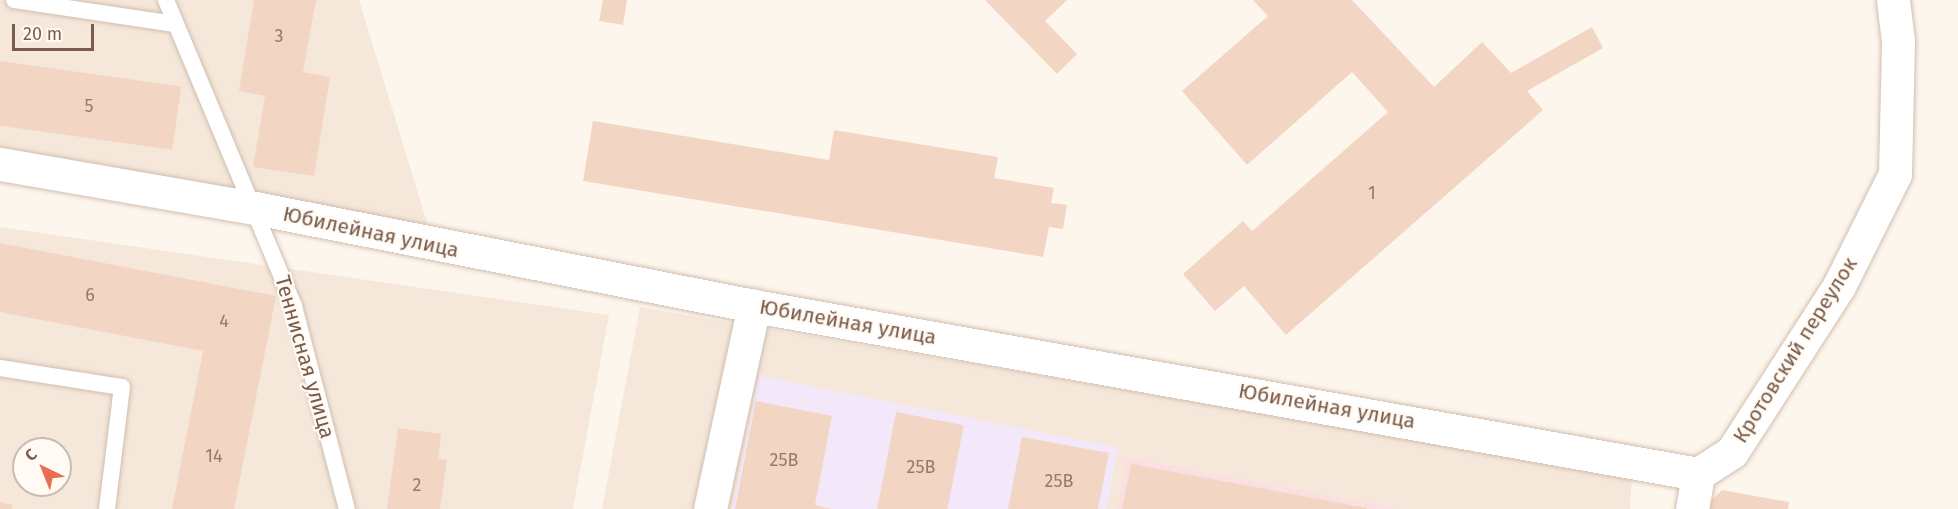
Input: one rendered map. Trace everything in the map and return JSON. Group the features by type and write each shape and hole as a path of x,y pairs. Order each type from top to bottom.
{"street":[{"name":"Кротовский переулок","path":"1698,474 1732,452 1839,286 1895,174 1898,41 1893,0"},
{"name":"Юбилейная улица","path":"0,164 255,208 754,306 1698,474"},
{"path":"710,509 754,306"},
{"path":"1692,509 1698,474"}],"lane":[{"path":"14,0 175,24"},
{"name":"Теннисная улица","path":"166,0 255,208 294,306 347,509"},
{"path":"0,368 122,387 107,509"}],"shaded area":[{"path":"0,0 359,0 432,239 0,179"},
{"path":"0,227 609,315 573,509 0,509"},
{"path":"640,307 1632,477 1630,509 602,509"},
{"path":"759,376 1118,448 1106,509 732,509"},
{"path":"1127,458 1400,509 1118,509"}],"building":[{"path":"254,0 316,0 303,72 330,77 314,176 253,167 265,96 239,91"},
{"path":"603,0 627,0 623,25 599,21"},
{"path":"985,0 1067,0 1045,21 1077,54 1057,74"},
{"path":"1253,0 1352,0 1434,87 1482,42 1511,73 1592,27 1603,48 1527,91 1543,110 1286,335 1244,286 1215,311 1183,274 1243,221 1252,231 1388,112 1352,72 1247,165 1182,91 1268,16"},
{"path":"0,61 181,86 172,150 0,126"},
{"path":"593,121 829,160 834,130 998,157 994,178 1054,188 1051,203 1067,205 1063,229 1049,227 1043,257 583,181"},
{"path":"0,243 276,296 234,509 172,509 203,351 0,312"},
{"path":"756,401 832,416 815,505 832,509 735,509"},
{"path":"896,412 964,425 947,509 877,509"},
{"path":"398,428 441,434 438,459 447,460 440,509 387,509"},
{"path":"1022,437 1109,453 1098,509 1008,509"},
{"path":"1131,464 1367,508 1367,509 1122,509"},
{"path":"1722,490 1789,502 1788,509 1703,509"},
{"path":"0,502 12,505 12,509 0,509"}]}
